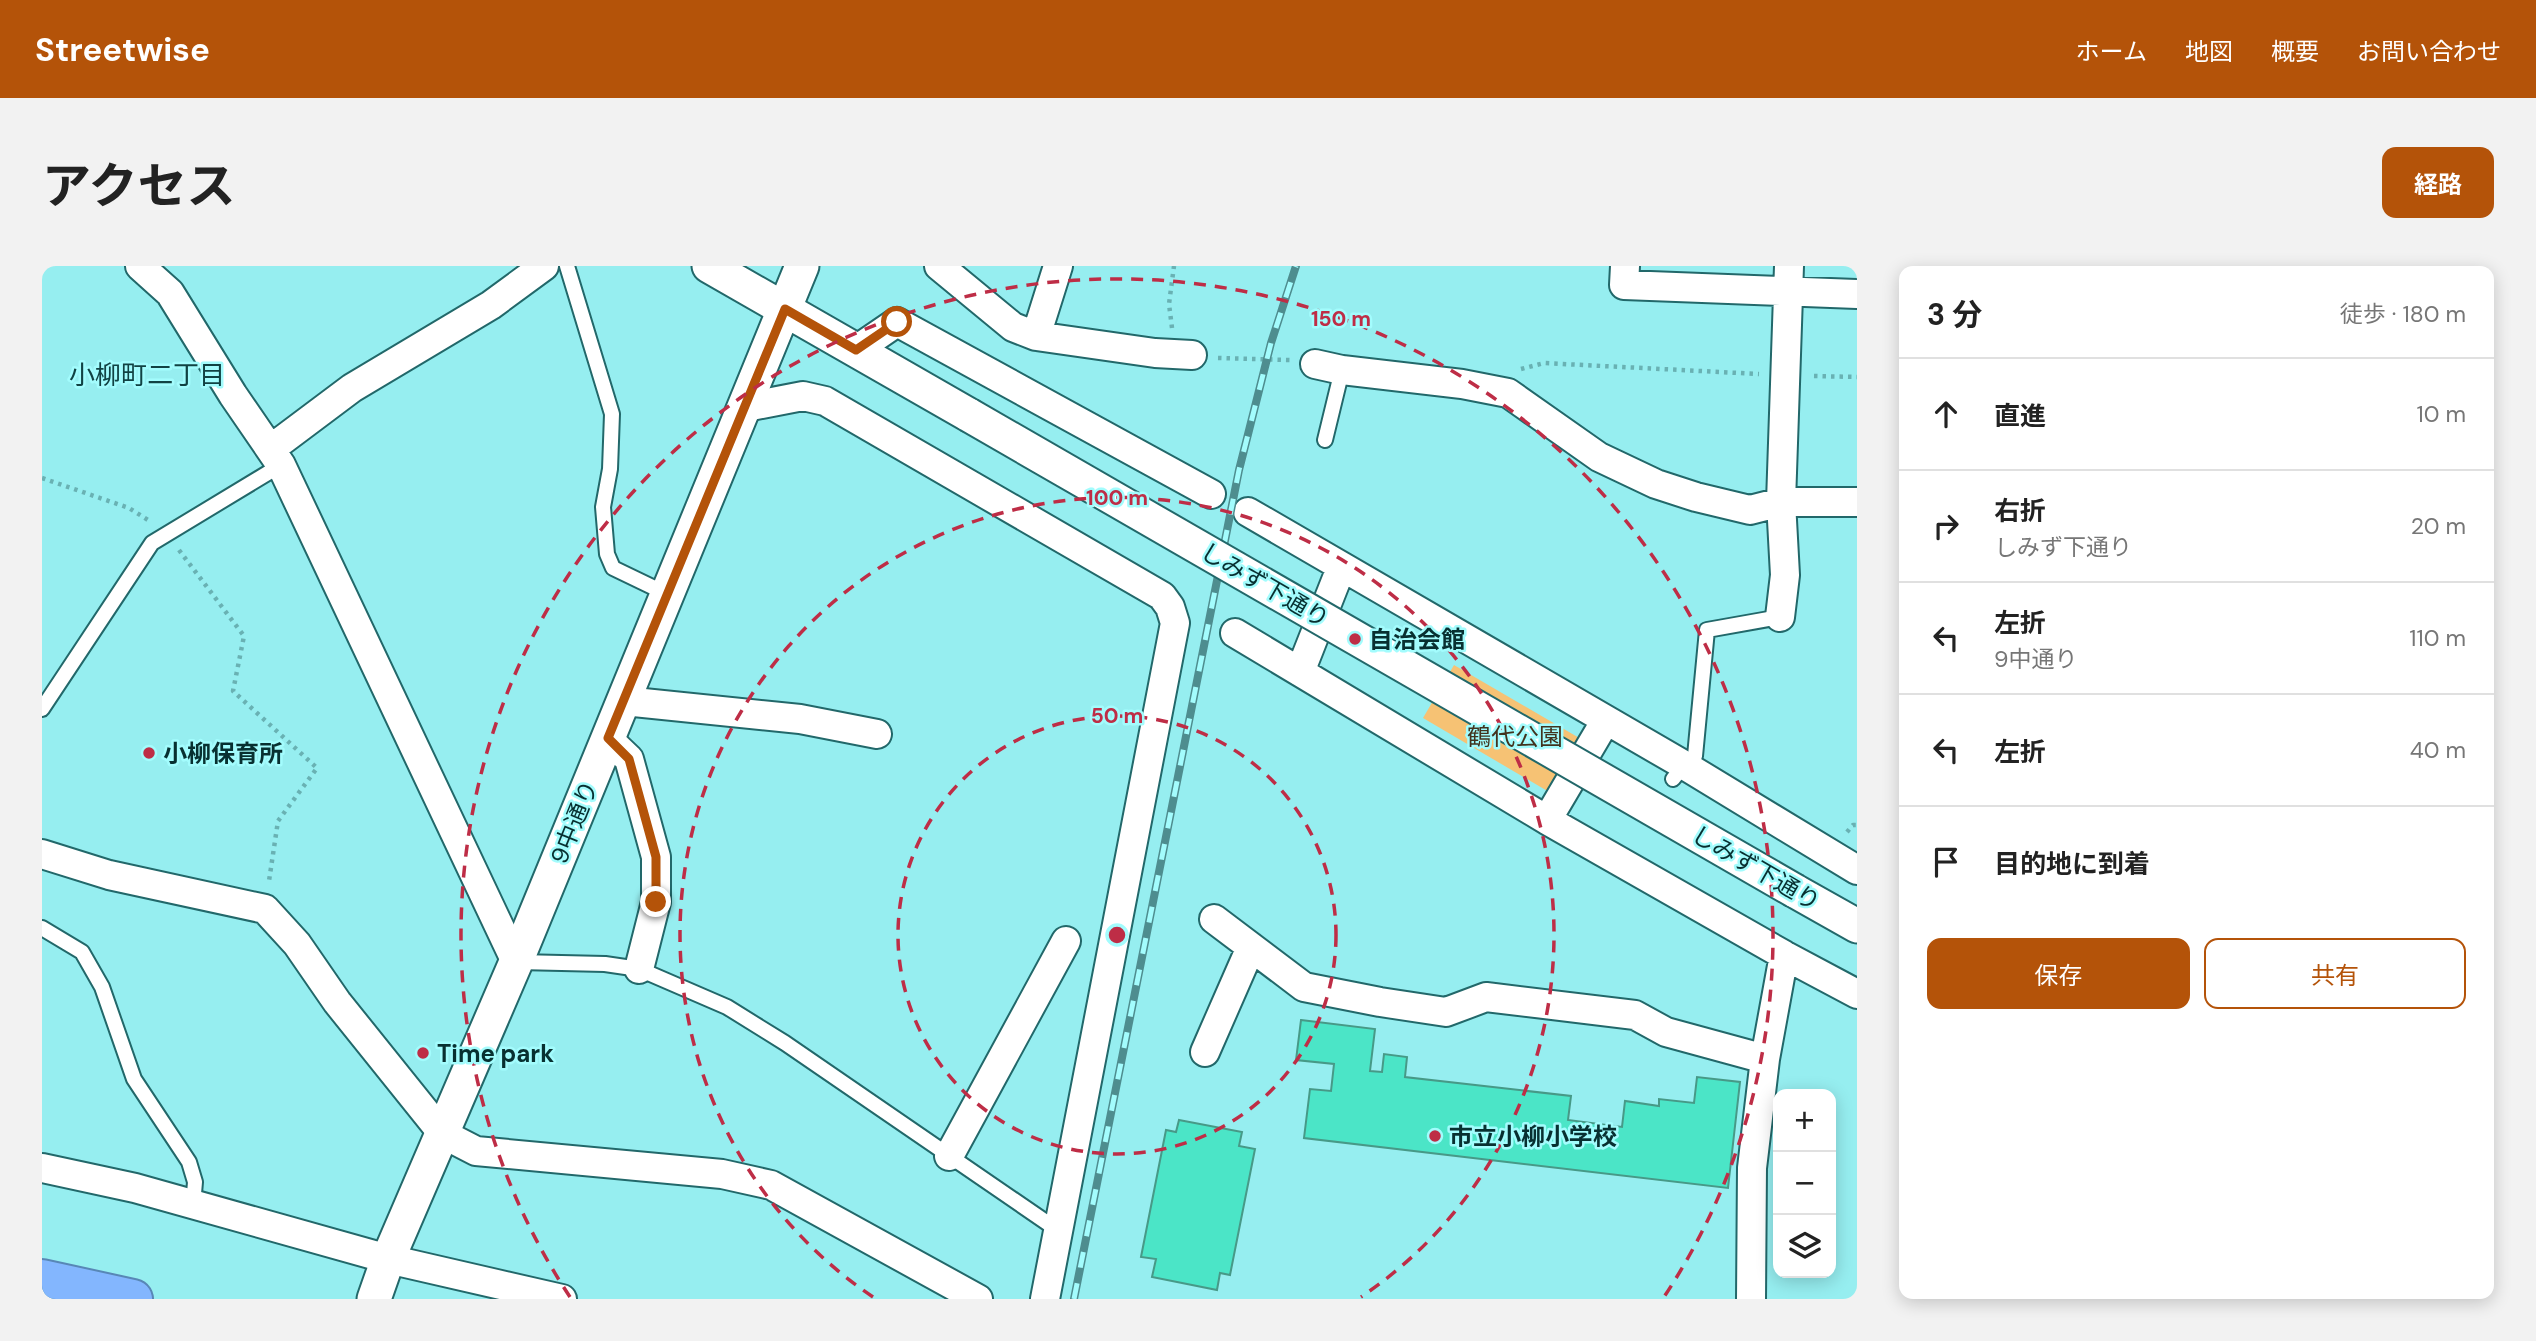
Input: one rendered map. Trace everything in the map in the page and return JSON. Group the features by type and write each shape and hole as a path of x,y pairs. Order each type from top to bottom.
{"highway":[{"path":"42,1279 134,1299"}],"street":[{"path":"140,266 170,293 233,395 276,456 516,962"},
{"path":"276,456 352,388 491,305 544,266"},
{"name":"しみず下通り","path":"709,266 1857,926"},
{"name":"9中通り","path":"374,1299 388,1259 516,962 802,266"},
{"path":"939,266 1013,327 1036,337 1155,354 1192,355"},
{"path":"1036,337 1058,266"},
{"path":"1625,266 1624,285 1788,279 1857,294"},
{"path":"1780,617 1785,575 1781,502 1788,279"},
{"path":"856,350 897,322 1211,494"},
{"path":"1301,361 1342,370 1462,384 1508,393 1599,457 1656,484 1750,510 1781,502 1857,502"},
{"path":"746,407 803,396 825,401 1162,596 1170,607 1175,623 1045,1299"},
{"path":"1248,512 1606,720 1679,772 1857,870"},
{"path":"1300,672 1341,568"},
{"path":"1235,633 1548,820 1857,994"},
{"path":"624,701 800,719 877,734"},
{"path":"1548,820 1606,720"},
{"path":"608,738 629,759 656,857 656,902 639,969"},
{"path":"42,854 109,875 265,909 298,944 337,1002 443,1134 476,1151 722,1174 771,1185 978,1299"},
{"path":"1214,919 1304,987 1446,1012 1486,997 1635,1015 1666,1032 1765,1059"},
{"path":"949,1156 1066,941"},
{"path":"1205,1052 1251,947"},
{"path":"1751,1299 1752,1168 1765,1059 1784,955"},
{"path":"42,1168 135,1188 388,1259 562,1299"}],"lane":[{"path":"567,266 612,414 610,469 603,507 607,554 613,568 667,594"},
{"path":"1325,440 1342,370"},
{"path":"42,709 152,542 276,456"},
{"path":"1679,772 1695,756 1707,630 1780,617"},
{"path":"42,928 82,952 102,987 134,1080 189,1163 195,1182 192,1205"},
{"path":"516,962 605,964 639,969 726,1007 785,1043 1059,1231"}],"path":[{"path":"1241,360 1301,361"},
{"path":"1462,384 1544,363 1785,376 1857,377"},
{"path":"42,478 129,508 166,533 244,636 233,691 317,768 278,821 265,909"}],"green space":[{"name":"鶴代公園","path":"1454,665 1593,746 1561,799 1423,718"}],"building":[{"path":"1301,1020 1375,1029 1370,1071 1382,1072 1384,1054 1407,1057 1405,1077 1571,1096 1568,1120 1622,1127 1625,1101 1659,1106 1659,1099 1694,1103 1697,1077 1740,1082 1728,1188 1304,1138 1310,1089 1331,1091 1334,1064 1296,1060"},
{"path":"1179,1120 1242,1132 1239,1146 1255,1149 1230,1275 1220,1273 1217,1290 1152,1277 1156,1259 1141,1257 1166,1130 1176,1132"}],"railway":[{"path":"1074,1299 1239,470 1271,343 1296,266"}],"place":[{"name":"自治会館","path":"1355,639"},
{"name":"小柳保育所","path":"149,753"},
{"name":"Time park","path":"423,1053"},
{"name":"市立小柳小学校","path":"1435,1136"}],"district":[{"name":"小柳町二丁目","path":"147,375"}],"route":[{"path":"656,902 656,857 629,759 608,738 785,309 856,350 897,322"}]}
